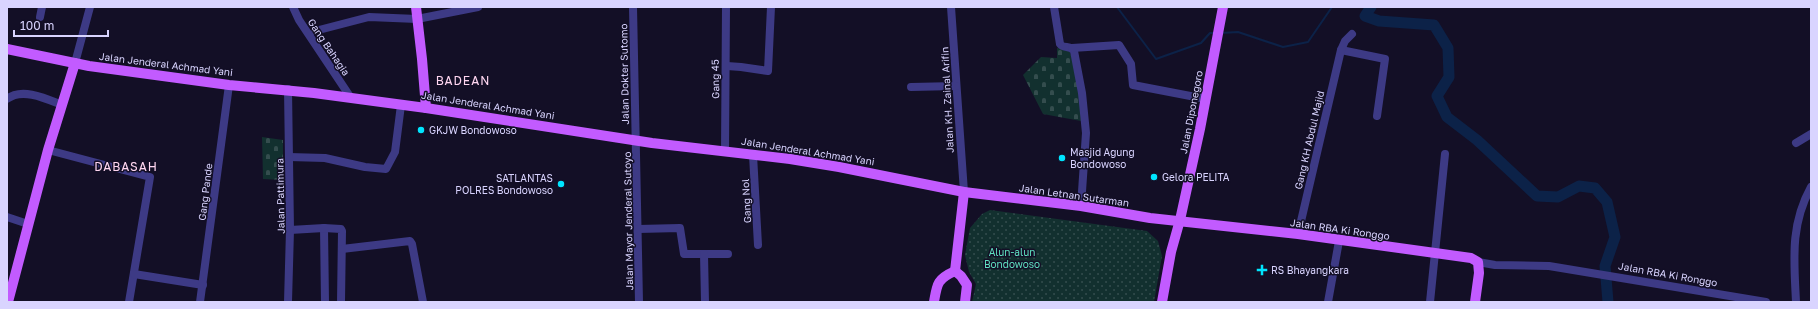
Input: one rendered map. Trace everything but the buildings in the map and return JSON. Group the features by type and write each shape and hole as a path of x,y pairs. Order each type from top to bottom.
{"main road":[{"path":"416,7 426,108"},
{"name":"Jalan Diponegoro","path":"1162,302 1171,252 1180,220 1206,99 1222,9"},
{"name":"Jalan Jenderal Achmad Yani","path":"7,49 75,64 229,85 346,97 636,140 839,166 964,192"},
{"path":"8,299 48,150 75,64"},
{"path":"954,271 964,192"},
{"name":"Jalan Letnan Sutarman","path":"964,192 1081,206 1154,218 1180,220"},
{"name":"Jalan RBA Ki Ronggo","path":"1180,220 1298,234 1339,241 1470,258 1478,262"},
{"path":"1475,302 1480,273 1478,262"},
{"path":"934,302 937,283 946,275 954,271"},
{"path":"954,271 961,276 968,285 965,302"}],"street":[{"path":"40,17 42,7"},
{"path":"75,64 90,7"},
{"name":"Gang Bahagia","path":"293,7 299,20 346,97"},
{"path":"315,31 369,17 417,19 478,7"},
{"name":"Jalan Dokter Sutomo","path":"633,7 636,140"},
{"name":"Gang 45","path":"725,151 727,66 725,61 726,7"},
{"path":"727,66 768,71 771,7"},
{"name":"Jalan KH. Zainal Arifin","path":"951,7 964,192"},
{"path":"1054,7 1060,44 1062,46 1072,48 1119,45 1131,64 1133,85 1206,99"},
{"path":"1352,34 1345,41 1341,50 1385,59 1377,116"},
{"path":"1072,48 1082,93 1086,133 1081,206"},
{"name":"Gang KH Abdul Majid","path":"1298,234 1341,50"},
{"name":"Gang Pande","path":"200,302 229,85"},
{"path":"912,87 956,86"},
{"name":"Jalan Pattimura","path":"288,90 290,230 288,302"},
{"path":"7,99 16,94 23,94 41,97 62,105"},
{"path":"289,157 325,158 364,167 386,169 396,152 401,105"},
{"path":"1796,143 1811,134"},
{"name":"Jalan Mayor Jenderal Sutoyo","path":"636,140 639,302"},
{"path":"48,150 150,176 129,302"},
{"path":"1430,302 1446,154"},
{"name":"Gang Nol","path":"753,155 758,245"},
{"path":"1796,302 1793,249 1797,220 1811,187"},
{"path":"7,217 28,224"},
{"path":"290,230 324,228 342,231 341,302"},
{"path":"324,228 325,302"},
{"path":"638,229 680,228 684,254 728,254"},
{"path":"342,249 410,241 412,244 423,302"},
{"path":"1328,302 1339,241"},
{"path":"704,254 705,302"},
{"name":"Jalan RBA Ki Ronggo","path":"1478,262 1495,265 1549,266 1766,302"},
{"name":"Jalan RBA Ki Ronggo","path":"1480,273 1495,265"},
{"path":"134,274 203,285"}],"green space":[{"path":"1057,48 1069,49 1080,84 1081,121 1043,114 1023,75 1041,57 1057,58"},
{"path":"262,137 283,140 283,180 263,179"},
{"name":"Alun-alun Bondowoso","path":"990,210 1147,231 1158,241 1162,256 1154,302 972,302 976,284 969,272 965,255 970,228 982,214"}],"waterway":[{"path":"1117,7 1156,59 1201,43 1210,33 1214,33"},
{"path":"1221,33 1238,32 1283,47 1308,42 1332,7"},
{"path":"1371,7 1365,16 1379,21 1434,25 1448,48 1449,77 1437,96 1447,117 1477,140 1537,196 1558,197 1579,186 1595,188 1607,202 1615,237 1605,266 1608,302"}],"place":[{"name":"GKJW Bondowoso","path":"421,130"},
{"name":"Masjid Agung Bondowoso","path":"1062,158"},
{"name":"Gelora PELITA","path":"1154,177"},
{"name":"SATLANTAS POLRES Bondowoso","path":"561,184"},
{"name":"RS Bhayangkara","path":"1262,270"}],"district":[{"name":"BADEAN","path":"463,80"},
{"name":"DABASAH","path":"126,166"}]}
